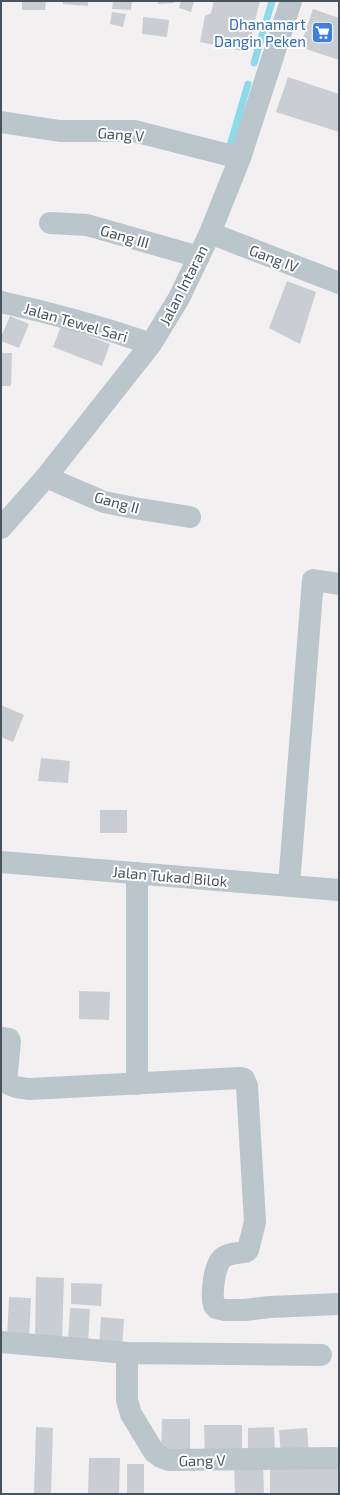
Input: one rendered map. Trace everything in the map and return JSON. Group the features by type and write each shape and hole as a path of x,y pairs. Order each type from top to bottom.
{"street":[{"name":"Jalan Intaran","path":"1,528 46,477 151,344 179,298 210,233 240,158 291,1"},
{"name":"Gang V","path":"1,122 60,131 134,131 240,158"},
{"name":"Gang III","path":"50,223 87,225 198,257"},
{"name":"Gang IV","path":"210,233 339,284"},
{"name":"Jalan Tewel Sari","path":"1,302 49,312 109,329 151,344"},
{"name":"Gang II","path":"46,477 104,502 190,517"},
{"path":"289,885 313,580 339,584"},
{"name":"Jalan Tukad Bilok","path":"1,862 339,890"},
{"path":"137,874 137,1084"},
{"path":"1,1038 8,1039 10,1041 6,1079 8,1084 12,1086 30,1089 244,1079 246,1082 255,1222 248,1250 246,1252 225,1256 218,1263 213,1288 214,1306 225,1310 245,1310 270,1307 339,1304"},
{"path":"1,1342 127,1353 322,1355"},
{"name":"Gang V","path":"127,1353 127,1400 131,1414 154,1452 161,1457 169,1460 335,1458"}],"building":[{"path":"22,1 46,1 45,10 22,10"},
{"path":"63,1 88,1 88,6 63,4"},
{"path":"113,1 132,1 131,10 112,9"},
{"path":"158,1 174,1 174,3 158,4"},
{"path":"181,1 194,1 191,12 179,8"},
{"path":"214,1 260,1 247,52 200,42 205,16 211,13"},
{"name":"Dhanamart Dangin Peken","path":"313,9 339,18 339,60 300,47"},
{"path":"112,12 126,14 123,27 110,24"},
{"path":"143,17 169,20 167,37 142,34"},
{"path":"288,77 339,94 339,132 276,112"},
{"path":"287,281 316,292 300,344 269,328"},
{"path":"10,316 29,324 19,348 1,341 1,337"},
{"path":"61,326 110,344 102,366 53,347"},
{"path":"1,353 12,353 11,386 1,386"},
{"path":"1,705 24,715 13,742 1,737"},
{"path":"41,758 70,761 68,783 38,781"},
{"path":"100,810 127,810 127,833 100,833"},
{"path":"79,991 110,992 109,1020 79,1019"},
{"path":"36,1277 64,1278 62,1342 35,1341"},
{"path":"71,1283 102,1284 101,1306 71,1304"},
{"path":"9,1297 31,1298 29,1340 7,1340"},
{"path":"70,1308 90,1309 88,1343 68,1343"},
{"path":"101,1317 124,1319 122,1349 99,1348"},
{"path":"162,1419 190,1419 190,1455 161,1454"},
{"path":"204,1425 242,1425 242,1454 205,1455"},
{"path":"36,1427 53,1428 51,1494 34,1494"},
{"path":"274,1427 275,1453 248,1454 248,1428"},
{"path":"307,1428 309,1454 281,1456 279,1430"},
{"path":"89,1458 120,1458 119,1494 88,1494"},
{"path":"127,1464 144,1464 144,1494 127,1494"},
{"path":"263,1464 264,1494 235,1494 234,1465"},
{"path":"270,1467 339,1467 339,1494 270,1494"}],"waterway":[{"path":"254,63 272,1"},
{"path":"229,149 248,84"}],"place":[{"name":"Dhanamart Dangin Peken","path":"322,33"}]}
